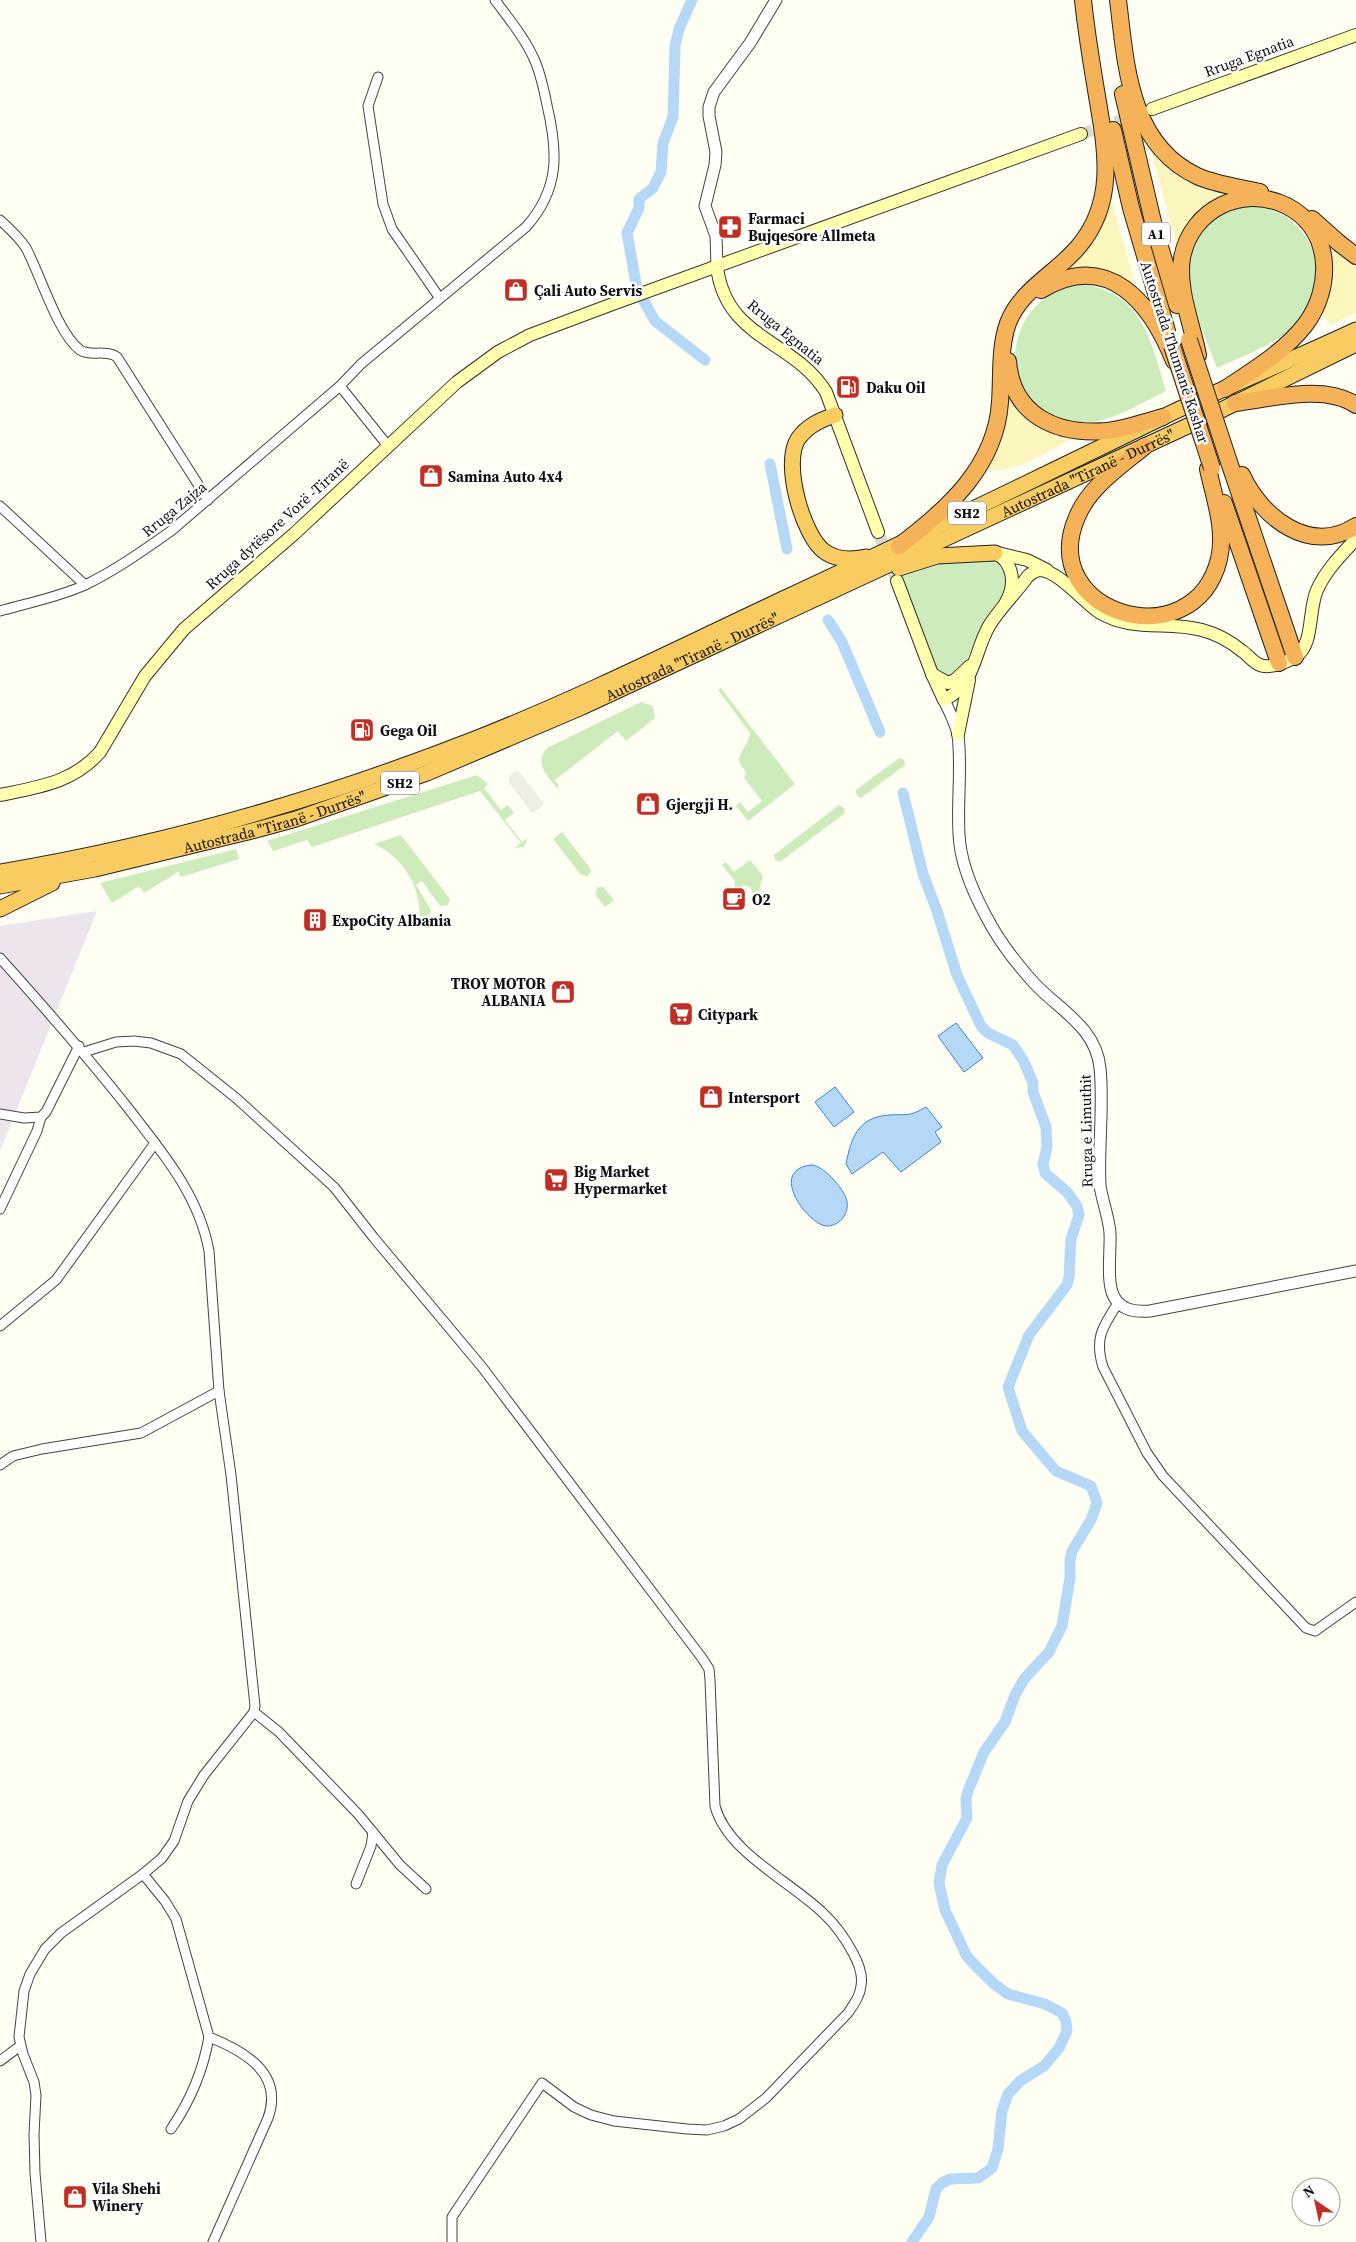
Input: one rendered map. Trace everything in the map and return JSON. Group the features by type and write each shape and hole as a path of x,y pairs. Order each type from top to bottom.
{"highway":[{"path":"899,546 948,506 979,468 994,438 998,423 1002,349 1012,315 1026,296 1080,246 1089,233 1101,208 1106,178 1106,148 1083,0"},
{"name":"Autostrada Thumanë Kashar","path":"1091,0 1100,63 1122,172 1170,347 1188,396 1210,469"},
{"name":"Autostrada Thumanë Kashar","path":"1109,0 1124,104 1162,254 1192,339 1205,389 1232,461"},
{"path":"1118,0 1134,101 1144,126 1160,148 1180,165 1202,178 1218,184 1267,193 1290,202 1356,256"},
{"path":"1192,339 1182,287 1181,270 1185,246 1196,225 1212,210 1241,198 1259,198 1289,207 1300,216 1314,234 1322,252 1325,278 1319,301 1296,335 1273,356 1225,389"},
{"path":"1163,417 1106,431 1072,430 1056,426 1040,419 1026,407 1010,378 1007,351 1013,325 1030,300 1054,283 1080,276 1104,278 1128,290 1148,312 1170,347"},
{"name":"Autostrada \"Tiranë - Durrës\"","path":"0,872 145,842 208,826 337,788 430,756 543,710 899,546 1163,417 1356,330"},
{"name":"Autostrada \"Tiranë - Durrës\"","path":"0,886 74,873 167,853 270,826 427,773 548,723 824,593 1235,404 1356,344"},
{"path":"1235,404 1296,395 1326,394 1338,396 1356,405"},
{"path":"835,415 824,418 806,429 797,440 793,450 792,468 806,523 816,543 832,556 850,559 880,554"},
{"path":"1144,446 1093,492 1077,515 1071,540 1071,556 1081,584 1100,604 1125,615 1152,617 1169,614 1197,597 1208,584 1219,558 1221,543 1210,469"},
{"path":"1232,461 1256,501 1268,514 1289,528 1309,535 1320,535 1339,533 1356,526"},
{"path":"1232,461 1295,657"},
{"path":"1210,469 1279,663"},
{"path":"824,593 937,556 995,553"},
{"path":"0,909 74,873"}],"main road":[{"name":"Rruga Egnatia","path":"1152,109 1356,35"},
{"path":"717,268 1081,134"},
{"name":"Rruga dytësore Vorë -Tiranë","path":"0,795 59,782 72,776 90,763 103,747 145,676 170,643 189,623 294,534 457,382 498,352 530,335 717,268"},
{"name":"Rruga Egnatia","path":"717,268 723,293 738,317 755,332 814,374 826,392 878,532"},
{"path":"995,553 1027,560 1051,573 1085,602 1113,619 1141,626 1179,626 1201,630 1230,642 1260,665 1268,666 1295,657 1304,649 1308,641 1312,602 1317,589 1335,561 1356,539"},
{"path":"995,553 1004,557 1012,572 1008,598 1000,612"},
{"path":"932,674 943,682 948,683 955,680 970,667 990,624 1034,571 1041,570 1051,573"},
{"path":"897,581 932,674 944,700 961,689 970,676"},
{"path":"958,734 976,655"}],"street":[{"name":"Rruga Zajza","path":"0,611 57,596 85,585 142,552 208,500 340,386 362,364 439,297 526,227 535,217 544,202 554,170 556,152 554,134 542,80 527,45 495,0"},
{"path":"717,268 716,236 705,206 715,165 716,152 709,107 714,92 750,43 776,0"},
{"path":"378,77 368,106 383,204 392,229 439,297"},
{"path":"0,220 14,233 26,249 62,325 71,339 78,348 85,352 109,353 117,357 208,500"},
{"path":"340,386 388,446"},
{"path":"0,506 85,585"},
{"name":"Rruga e Limuthit","path":"944,700 958,734 959,836 973,889 986,916 1016,962 1050,999 1079,1024 1089,1037 1096,1051 1100,1067 1101,1087 1100,1187 1109,1220 1112,1292 1118,1302"},
{"path":"0,958 82,1049 155,1143 182,1182 205,1230 219,1391 255,1694 254,1712 204,1775 188,1802 174,1841 162,1858 143,1874 67,1928 36,1961 24,1991 19,2026 20,2046 34,2082 36,2095 35,2173 41,2242"},
{"path":"0,1209 37,1131 41,1118 82,1049 116,1042 134,1041 151,1043 181,1054 236,1098 334,1187 384,1251 482,1367 702,1658 708,1668 710,1680 715,1806 718,1817 733,1838 746,1851 822,1912 848,1944 857,1960 862,1984 858,1998 848,2013 766,2098 739,2119 724,2126 707,2130 614,2121 574,2107 542,2084 452,2217 452,2242"},
{"path":"0,1114 24,1118 41,1118"},
{"path":"0,1326 56,1280 155,1143"},
{"path":"1356,1271 1161,1310 1140,1312 1130,1310 1118,1302 1100,1333 1099,1354 1103,1366 1147,1453 1164,1476 1306,1628 1315,1631 1356,1602"},
{"path":"0,1465 13,1456 20,1454 141,1433 219,1391"},
{"path":"254,1712 279,1732 373,1832 400,1864 426,1889"},
{"path":"356,1884 371,1846 373,1832"},
{"path":"143,1874 165,1901 176,1919 209,2037 196,2086 171,2129"},
{"path":"209,2037 240,2050 251,2058 261,2068 272,2097 268,2118 213,2242"},
{"path":"0,2061 20,2046"}],"shaded area":[{"path":"517,771 544,804 532,813 508,781 510,774"},
{"path":"97,911 0,1151 0,926"}],"green space":[{"path":"1255,205 1275,211 1292,221 1305,235 1313,251 1317,269 1316,287 1309,305 1297,323 1289,330 1259,349 1217,368 1197,316 1192,297 1189,278 1190,260 1194,243 1213,217 1228,209"},
{"path":"1080,284 1101,289 1117,296 1131,307 1149,337 1166,391 1117,415 1096,422 1081,423 1069,422 1055,417 1034,404 1021,386 1015,365 1016,344 1024,323 1037,305 1056,291"},
{"path":"962,560 999,561 1003,563 1007,584 1001,601 977,635 964,667 952,676 946,676 937,670 902,575 928,565"},
{"path":"721,688 795,784 748,821 736,806 740,802 748,812 762,801 744,778 746,772 739,762 750,733 718,690"},
{"path":"641,702 653,706 655,718 626,741 618,731 555,780 559,786 557,788 543,769 542,759 547,748"},
{"path":"899,758 904,760 905,765 861,798 857,796 856,790"},
{"path":"477,775 488,784 484,788 501,810 508,805 514,813 505,820 522,842 528,838 524,847 514,848 521,843 480,791 312,847 307,840 273,851 267,841"},
{"path":"839,805 844,808 845,813 780,862 775,860 774,855"},
{"path":"562,832 590,868 591,872 588,876 581,875 553,839"},
{"path":"401,835 450,899 448,905 440,906 422,881 416,885 431,910 431,913 420,921 418,897 409,875 394,857 374,844"},
{"path":"236,849 239,859 181,877 178,872 144,893 139,886 112,903 100,883"},
{"path":"750,860 763,876 758,894 753,896 751,888 745,885 734,893 735,881 722,865 726,862 734,872"},
{"path":"598,887 603,887 614,900 605,907 595,894"}],"sand":[{"path":"1150,147 1236,193 1178,247 1177,246"},
{"path":"1109,198 1111,198 1135,288 1065,271"},
{"path":"1324,240 1356,261 1356,313 1331,325 1321,314 1328,294"},
{"path":"1006,387 1075,437 1045,454 1019,465 1007,469 996,470 988,468"}],"water":[{"path":"956,1023 983,1058 964,1072 938,1036"},
{"path":"835,1087 854,1112 834,1127 815,1102"},
{"path":"926,1107 942,1127 935,1132 941,1142 901,1172 883,1152 852,1174 846,1164 850,1146 858,1130 863,1125 878,1117 912,1114"},
{"path":"811,1165 816,1166 832,1177 846,1198 847,1208 844,1217 832,1225 820,1224 811,1218 796,1198 792,1187 792,1177 798,1169"}],"waterway":[{"path":"692,0 679,29 675,46 673,117 663,143 661,172 653,188 639,199 639,208 627,233 637,289 655,321 705,360"},
{"path":"770,464 787,549"},
{"path":"828,620 842,642 880,732"},
{"path":"903,793 923,874 957,975 981,1026 988,1033 1013,1045 1023,1060 1033,1083 1033,1092 1046,1127 1047,1147 1043,1164 1045,1173 1067,1192 1077,1206 1079,1215 1071,1239 1067,1285 1029,1335 1008,1387 1022,1431 1056,1471 1091,1486 1097,1503 1091,1520 1072,1551 1070,1578 1062,1626 1049,1652 1024,1679 1015,1695 1005,1722 984,1752 968,1791 966,1799 967,1818 942,1865 939,1883 945,1910 966,1955 972,1962 993,1983 1008,1994 1045,2004 1062,2013 1066,2021 1067,2031 1059,2048 1044,2066 1020,2081 1008,2094 1002,2111 998,2149 992,2168 978,2178 950,2179 942,2183 936,2189 929,2217 912,2242"}],"tunnel":[{"path":"1081,134 1136,115"},
{"path":"878,532 897,581"}],"place":[{"name":"Farmaci Bujqesore Allmeta","path":"730,227"},
{"name":"Çali Auto Servis","path":"516,290"},
{"name":"Daku Oil","path":"848,387"},
{"name":"Samina Auto 4x4","path":"431,476"},
{"name":"Gega Oil","path":"362,730"},
{"name":"Gjergji H.","path":"648,804"},
{"name":"O2","path":"734,899"},
{"name":"ExpoCity Albania","path":"315,920"},
{"name":"TROY MOTOR ALBANIA","path":"563,992"},
{"name":"Citypark","path":"681,1014"},
{"name":"Intersport","path":"711,1097"},
{"name":"Big Market Hypermarket","path":"556,1180"},
{"name":"Vila Shehi Winery","path":"75,2197"}]}
